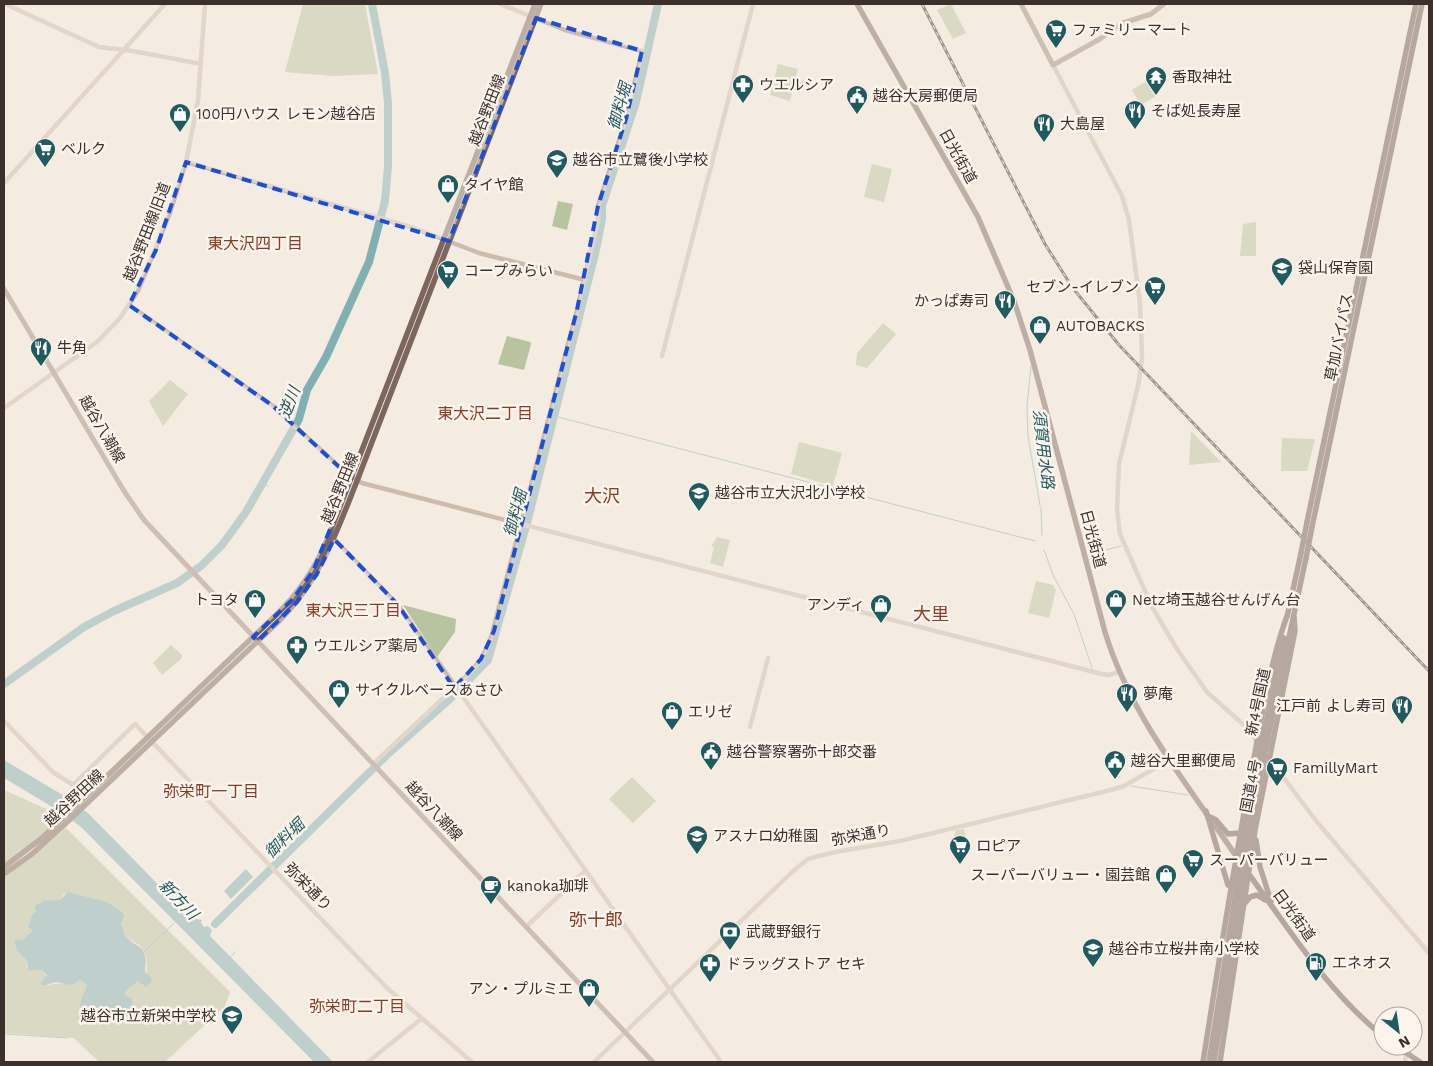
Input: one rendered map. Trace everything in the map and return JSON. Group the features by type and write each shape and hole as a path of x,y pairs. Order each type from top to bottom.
{"highway":[{"name":"草加バイパス","path":"1291,615 1416,4"},
{"name":"草加バイパス","path":"1310,525 1422,4"},
{"name":"国道4号","path":"1203,1062 1229,889 1257,741 1281,631 1291,615"},
{"name":"国道4号","path":"1220,1062 1255,830 1296,631 1291,615"},
{"name":"新4号国道","path":"1214,1062 1218,1020 1248,814 1291,615"},
{"path":"1208,814 1228,834 1240,833"},
{"path":"1208,814 1229,889"},
{"path":"1255,830 1260,867 1272,906"},
{"name":"日光街道","path":"1236,856 1329,984 1354,1011 1373,1027"},
{"path":"1245,904 1248,898 1257,895 1272,906"},
{"name":"新4号国道","path":"1209,1062 1218,1020"}],"main road":[{"name":"越谷野田線","path":"533,17 535,4"},
{"name":"越谷野田線","path":"256,639 293,599 313,571 533,17 541,4"},
{"name":"日光街道","path":"857,4 977,215 1014,301 1030,350 1105,632 1119,672 1146,723 1236,856"},
{"path":"1021,4 1054,65 1100,40 1120,24 1151,14 1164,4"},
{"name":"越谷野田線","path":"4,874 32,854 308,589 323,565 357,481 446,240"},
{"name":"越谷八潮線","path":"4,289 132,504 144,520 653,1062"},
{"name":"越谷野田線","path":"4,867 62,824"}],"street":[{"path":"5,4 94,46 200,64"},
{"path":"4,183 165,4"},
{"name":"越谷野田線旧道","path":"4,408 97,342 129,305 156,250 186,162 198,101 205,4"},
{"path":"374,765 457,691 476,666 490,641 525,525 585,280 598,221 598,206 626,119 642,50 572,32 500,4"},
{"path":"662,356 753,4"},
{"path":"1054,65 1122,196 1129,220 1139,296 1142,357 1139,381 1119,464 1117,509 1120,534 1152,607 1182,657 1207,692 1240,722 1257,741 1317,822 1429,953"},
{"path":"186,162 377,217 479,253 585,280"},
{"path":"129,305 266,400 351,478 357,481 1102,674 1119,672"},
{"path":"334,539 398,605 721,1062"},
{"path":"750,727 768,658"},
{"name":"弥栄通り","path":"4,721 53,772 73,785 135,724 387,988 472,1062"},
{"name":"弥栄通り","path":"594,1062 792,872 808,860 846,849 907,839 1111,790 1124,786 1171,759"},
{"path":"526,928 585,871"},
{"path":"368,1062 421,1019"}],"highlighted area":[{"path":"536,18 642,51 626,119 598,206 577,310 494,631 481,659 454,688 398,605 334,539 317,574 297,602 258,641 253,637 293,599 313,571 351,478 273,406 129,305 156,250 186,162 449,241"}],"green space":[{"path":"303,4 365,4 378,74 333,76 285,72"},
{"path":"951,4 966,33 953,39 937,10"},
{"path":"778,64 798,69 790,101 770,95"},
{"path":"1147,81 1156,96 1141,105 1132,90"},
{"path":"872,164 892,169 884,202 864,197"},
{"path":"558,201 573,204 567,230 552,226"},
{"path":"1256,222 1256,256 1240,256 1243,224"},
{"path":"883,323 896,334 867,368 856,365 857,353"},
{"path":"507,336 530,342 531,344 524,370 498,364"},
{"path":"170,380 188,394 163,426 149,401"},
{"path":"1191,431 1221,462 1189,465"},
{"path":"1282,438 1315,439 1307,471 1281,471"},
{"path":"799,442 842,453 833,486 791,474"},
{"path":"717,537 730,540 723,567 710,563 714,547 711,547"},
{"path":"1036,581 1053,585 1056,590 1049,618 1028,613"},
{"path":"403,605 456,619 455,632 437,657"},
{"path":"171,645 182,655 182,658 162,675 153,663"},
{"path":"632,777 656,801 633,823 609,799"},
{"path":"4,790 62,816 40,837 4,864"},
{"path":"66,828 230,992 225,1006 165,1062 99,1062 74,1038 4,1033 4,878","holes":["64,894 87,897 117,908 122,912 121,924 125,936 137,944 145,953 147,963 144,983 138,981 125,992 125,995 131,999 135,1013 124,1016 98,1009 92,1010 87,986 81,980 46,986 47,976 41,970 27,967 26,960 17,951 22,940 32,931 39,903 60,900"]},
{"path":"964,829 968,844 952,842 956,830"}],"water":[{"path":"4,760 71,800 89,814 191,918 202,920 201,923 204,927 208,926 212,930 210,936 333,1062 314,1062 81,827 59,811 4,778"},
{"path":"246,869 253,877 231,899 224,891"},
{"path":"68,892 107,902 122,912 124,916 121,924 125,936 144,952 145,972 151,977 152,982 146,987 138,981 125,992 125,995 132,999 134,1015 126,1016 103,1009 79,1006 87,986 81,980 70,985 56,982 43,986 41,983 47,975 41,970 29,970 26,960 17,951 14,940 22,940 32,931 28,926 33,914 36,912 35,906 43,901 60,900"}],"waterway":[{"name":"逆川","path":"4,684 84,627 114,611 177,583 201,566 222,545 246,512 299,419 307,390 326,357 369,262 385,201 388,166 388,103 385,73 372,4"},
{"name":"御料堀","path":"215,924 389,753 451,698 488,660 527,523 596,250 602,219 602,206 636,102 658,4"},
{"name":"須賀用水路","path":"1031,367 1027,406 1028,436 1040,505"},
{"path":"554,416 1035,541"},
{"name":"逆川","path":"263,483 268,486"},
{"name":"須賀用水路","path":"1041,507 1042,535"},
{"path":"1090,554 1121,546"},
{"name":"須賀用水路","path":"1044,550 1054,577 1074,614 1092,668"},
{"name":"須賀用水路","path":"1131,786 1188,795"},
{"path":"144,952 174,923"},
{"path":"230,958 235,952"},
{"path":"4,1034 67,1038"}],"railway":[{"path":"922,4 1045,244 1072,287 1119,345 1429,671"}],"place":[{"name":"ファミリーマート","path":"1056,49"},
{"name":"香取神社","path":"1156,96"},
{"name":"ウエルシア","path":"743,104"},
{"name":"越谷大房郵便局","path":"857,115"},
{"name":"そば処長寿屋","path":"1135,130"},
{"name":"100円ハウス レモン越谷店","path":"180,133"},
{"name":"大島屋","path":"1044,143"},
{"name":"ベルク","path":"45,168"},
{"name":"越谷市立鷺後小学校","path":"557,179"},
{"name":"タイヤ館","path":"448,204"},
{"name":"袋山保育園","path":"1282,287"},
{"name":"コープみらい","path":"448,290"},
{"name":"セブン-イレブン","path":"1155,306"},
{"name":"かっぱ寿司","path":"1005,320"},
{"name":"AUTOBACKS","path":"1040,345"},
{"name":"牛角","path":"41,367"},
{"name":"越谷市立大沢北小学校","path":"699,512"},
{"name":"トヨタ","path":"255,619"},
{"name":"Netz埼玉越谷せんげん台","path":"1116,619"},
{"name":"アンディ","path":"881,624"},
{"name":"ウエルシア薬局","path":"297,665"},
{"name":"サイクルベースあさひ","path":"339,709"},
{"name":"夢庵","path":"1127,713"},
{"name":"江戸前 よし寿司","path":"1402,725"},
{"name":"エリゼ","path":"672,731"},
{"name":"越谷警察署弥十郎交番","path":"711,771"},
{"name":"越谷大里郵便局","path":"1115,780"},
{"name":"FamillyMart","path":"1277,787"},
{"name":"アスナロ幼稚園","path":"697,855"},
{"name":"ロピア","path":"960,865"},
{"name":"スーパーバリュー","path":"1193,879"},
{"name":"スーパーバリュー・園芸館","path":"1166,894"},
{"name":"kanoka珈琲","path":"491,905"},
{"name":"武蔵野銀行","path":"730,951"},
{"name":"越谷市立桜井南小学校","path":"1093,968"},
{"name":"エネオス","path":"1316,982"},
{"name":"ドラッグストア セキ","path":"710,983"},
{"name":"アン・プルミエ","path":"589,1008"},
{"name":"越谷市立新栄中学校","path":"232,1035"}],"district":[{"name":"東大沢四丁目","path":"255,243"},
{"name":"東大沢二丁目","path":"485,413"},
{"name":"大沢","path":"602,496"},
{"name":"東大沢三丁目","path":"353,610"},
{"name":"大里","path":"931,614"},
{"name":"弥栄町一丁目","path":"211,791"},
{"name":"弥十郎","path":"596,920"},
{"name":"弥栄町二丁目","path":"357,1006"}],"water label":[{"name":"新方川","path":"179,899"}]}
